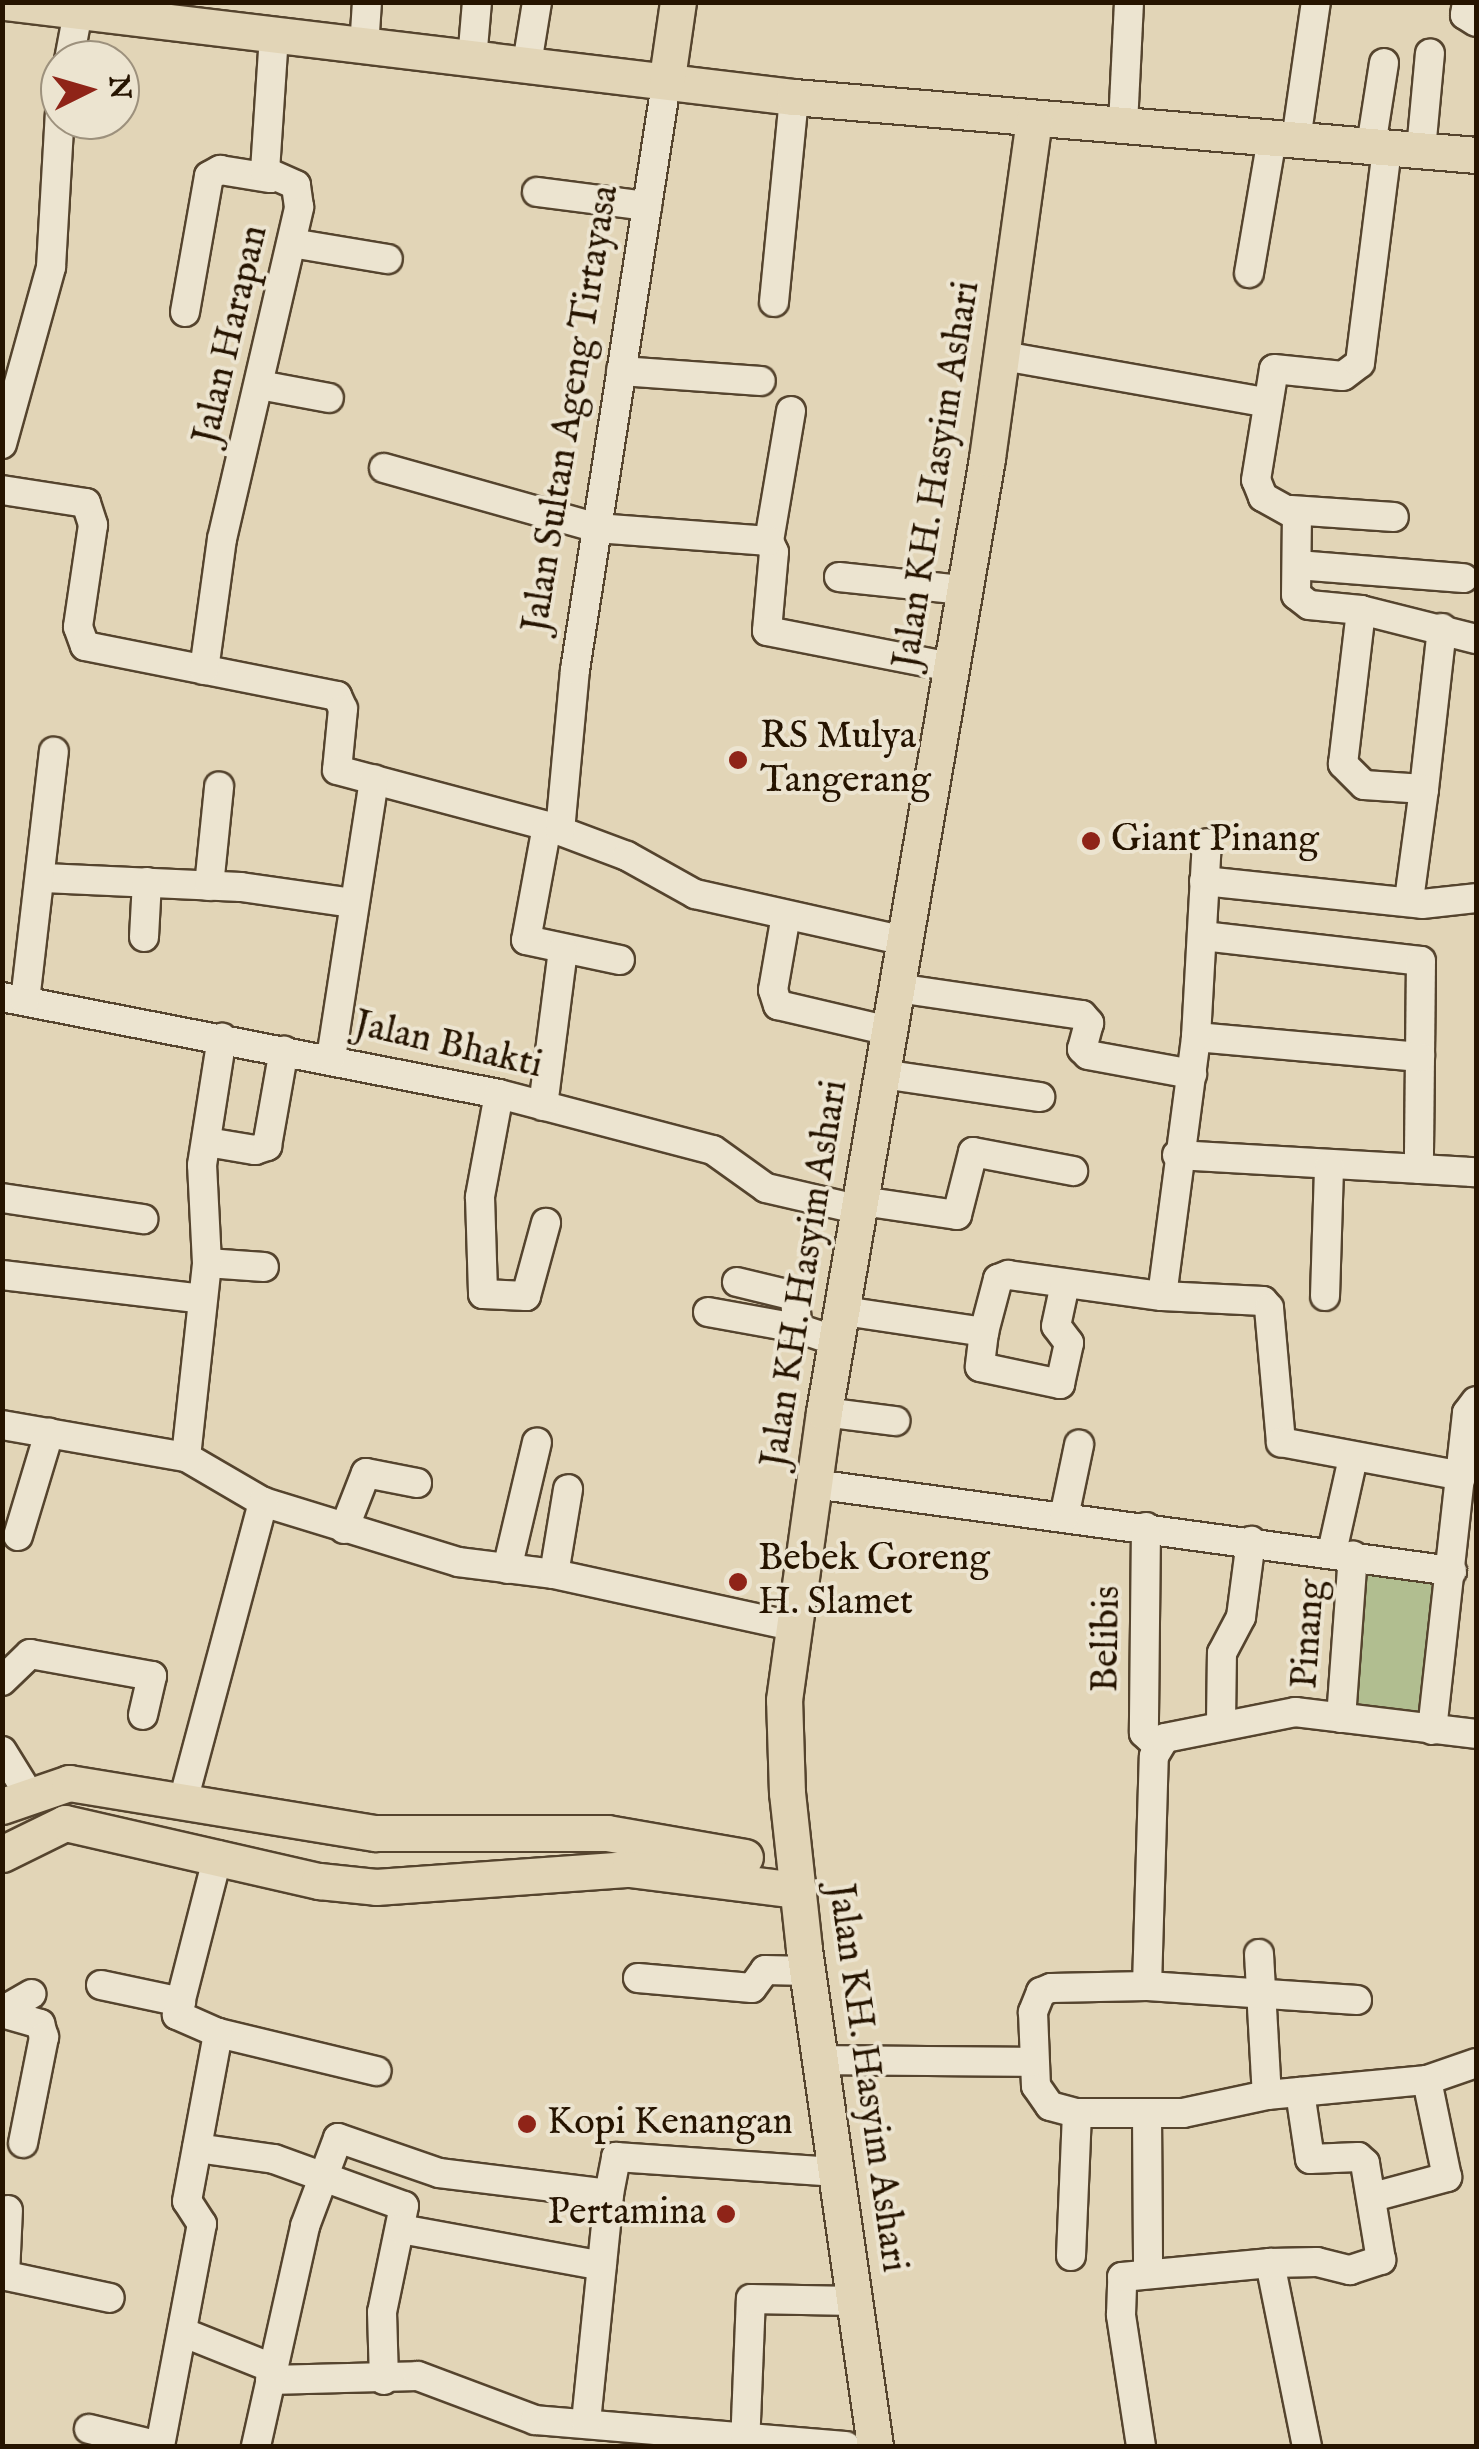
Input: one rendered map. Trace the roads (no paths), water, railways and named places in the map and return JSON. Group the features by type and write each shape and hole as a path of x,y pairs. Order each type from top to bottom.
{"main road":[{"path":"4,2 204,15 274,36 667,78 794,97 1476,155"},
{"name":"Jalan Sultan Ageng Tirtayasa","path":"667,78 678,2"},
{"name":"Jalan KH. Hasyim Ashari","path":"875,2446 806,1960 785,1772 792,1626 824,1412 842,1327 1003,356 1034,120"},
{"path":"15,1800 69,1783 376,1833 607,1833 797,1878"},
{"path":"2,1854 65,1823 319,1881 376,1887 628,1869 797,1878"},
{"path":"319,1881 333,1855 328,1826"},
{"path":"376,1833 364,1860 376,1887"},
{"path":"628,1869 778,1903 794,1920 806,1960"}],"street":[{"path":"364,48 367,2"},
{"path":"472,60 477,2"},
{"path":"527,64 537,2"},
{"path":"1123,125 1129,2"},
{"path":"1249,272 1316,2"},
{"path":"1467,2 1465,15 1476,22"},
{"path":"69,8 69,40"},
{"name":"Jalan Harapan","path":"204,670 222,539 292,243 300,193 296,186 270,178 264,144 274,36"},
{"path":"1394,517 1291,510 1258,490 1265,402 1274,369 1343,376 1360,364 1393,148 1430,53"},
{"path":"1384,64 1393,148"},
{"name":"Jalan Sultan Ageng Tirtayasa","path":"563,950 530,944 525,932 554,828 667,78"},
{"path":"774,302 794,97"},
{"path":"2,444 12,358 52,267 59,140"},
{"path":"186,312 210,176 220,170 270,178"},
{"path":"537,192 647,206"},
{"path":"292,243 388,259"},
{"path":"1003,356 1265,402"},
{"path":"621,371 760,381"},
{"path":"260,384 329,398"},
{"path":"790,410 770,541 771,634 950,667"},
{"path":"384,468 597,528 770,541"},
{"path":"2,490 86,504 93,525 78,627 85,646 337,696 343,710 334,768 554,828 627,856 683,890 906,941"},
{"path":"1291,510 1298,522 1301,602 1361,610 1476,639"},
{"path":"1297,565 1463,578"},
{"path":"839,577 963,590"},
{"path":"1361,610 1343,764 1364,785 1424,789"},
{"path":"1409,900 1442,628"},
{"path":"14,999 44,878 54,752"},
{"path":"331,1058 374,779"},
{"path":"209,886 219,787"},
{"path":"1162,1296 1177,1155 1196,1038 1207,842"},
{"path":"44,878 209,886 352,904"},
{"path":"1204,880 1453,904 1476,898"},
{"path":"144,937 147,882"},
{"path":"786,915 774,990 778,1005 890,1031"},
{"path":"1203,936 1421,961 1419,1170"},
{"path":"544,1106 563,950 620,960"},
{"path":"897,988 1082,1015 1089,1023 1082,1049 1088,1055 1192,1074"},
{"name":"Jalan Bhakti","path":"14,999 500,1094 713,1150 766,1188 861,1205 957,1215 972,1152 1073,1171"},
{"path":"186,1457 207,1263 207,1142 222,1038"},
{"path":"1196,1038 1420,1057"},
{"path":"207,1142 255,1150 267,1146 284,1050"},
{"path":"882,1074 1040,1096"},
{"path":"500,1094 480,1197 483,1294 526,1296 546,1223"},
{"path":"1177,1155 1476,1172"},
{"path":"1325,1296 1329,1166"},
{"path":"2,1198 143,1219"},
{"path":"207,1263 264,1267"},
{"path":"2,1275 204,1299"},
{"path":"1065,1284 1056,1330 1069,1343 1060,1384 980,1367 984,1332 1002,1275 1162,1296 1263,1301 1269,1308 1281,1442 1462,1476"},
{"path":"737,1282 795,1296 797,1328"},
{"path":"708,1312 797,1328 984,1332"},
{"path":"1432,1730 1468,1412 1476,1401"},
{"path":"824,1412 895,1421"},
{"path":"2,1425 186,1457 263,1502 458,1562 554,1574 792,1626"},
{"path":"18,1536 49,1433"},
{"path":"507,1569 537,1442"},
{"path":"1064,1517 1079,1445"},
{"name":"Pinang","path":"1341,1718 1343,1554 1352,1458"},
{"path":"344,1529 366,1473 417,1483"},
{"path":"814,1484 1452,1571"},
{"path":"554,1574 568,1489"},
{"path":"183,1801 263,1502"},
{"name":"Belibis","path":"1146,1528 1144,1733 1156,1751 1147,1986"},
{"path":"1221,1722 1222,1653 1241,1618 1251,1541"},
{"path":"2,1681 30,1654 152,1676 143,1715"},
{"path":"1156,1751 1221,1722 1295,1712 1476,1734"},
{"path":"2,1750 15,1800"},
{"path":"218,1855 177,2019 376,2072"},
{"path":"1259,1954 1267,2096"},
{"path":"638,1978 752,1988 765,1970 806,1960"},
{"path":"101,1984 181,2002"},
{"path":"1357,2000 1147,1986 1041,1992 1033,2012 1033,2062 1044,2101 1077,2114 1147,2114 1267,2096 1427,2080 1476,2064"},
{"path":"2,2012 30,1994"},
{"path":"2,2012 40,2024 44,2037 22,2143"},
{"path":"88,2429 160,2446 202,2224 187,2202 218,2033"},
{"path":"822,2060 1033,2062"},
{"path":"1372,2197 1447,2177 1427,2080"},
{"path":"1141,2446 1118,2287 1125,2274 1270,2262 1317,2262 1350,2270 1376,2264 1382,2255 1363,2159 1310,2159 1300,2092"},
{"path":"1071,2256 1077,2114"},
{"path":"1147,2114 1148,2270"},
{"path":"256,2446 271,2374 332,2145 342,2138 413,2166 468,2178 609,2194"},
{"path":"197,2148 246,2152 400,2202 405,2212 382,2312 384,2380"},
{"path":"586,2422 616,2158 836,2172"},
{"path":"8,2210 4,2275 110,2298"},
{"path":"400,2229 602,2266"},
{"path":"1270,2262 1307,2446"},
{"path":"746,2441 751,2298 853,2301"},
{"path":"182,2332 271,2374 384,2380 418,2376 515,2416 746,2441 846,2446"}],"place":[{"name":"RS Mulya Tangerang","path":"738,760"},
{"name":"Giant Pinang","path":"1091,841"},
{"name":"Bebek Goreng H. Slamet","path":"738,1582"},
{"name":"Kopi Kenangan","path":"527,2124"},
{"name":"Pertamina","path":"726,2214"}]}
